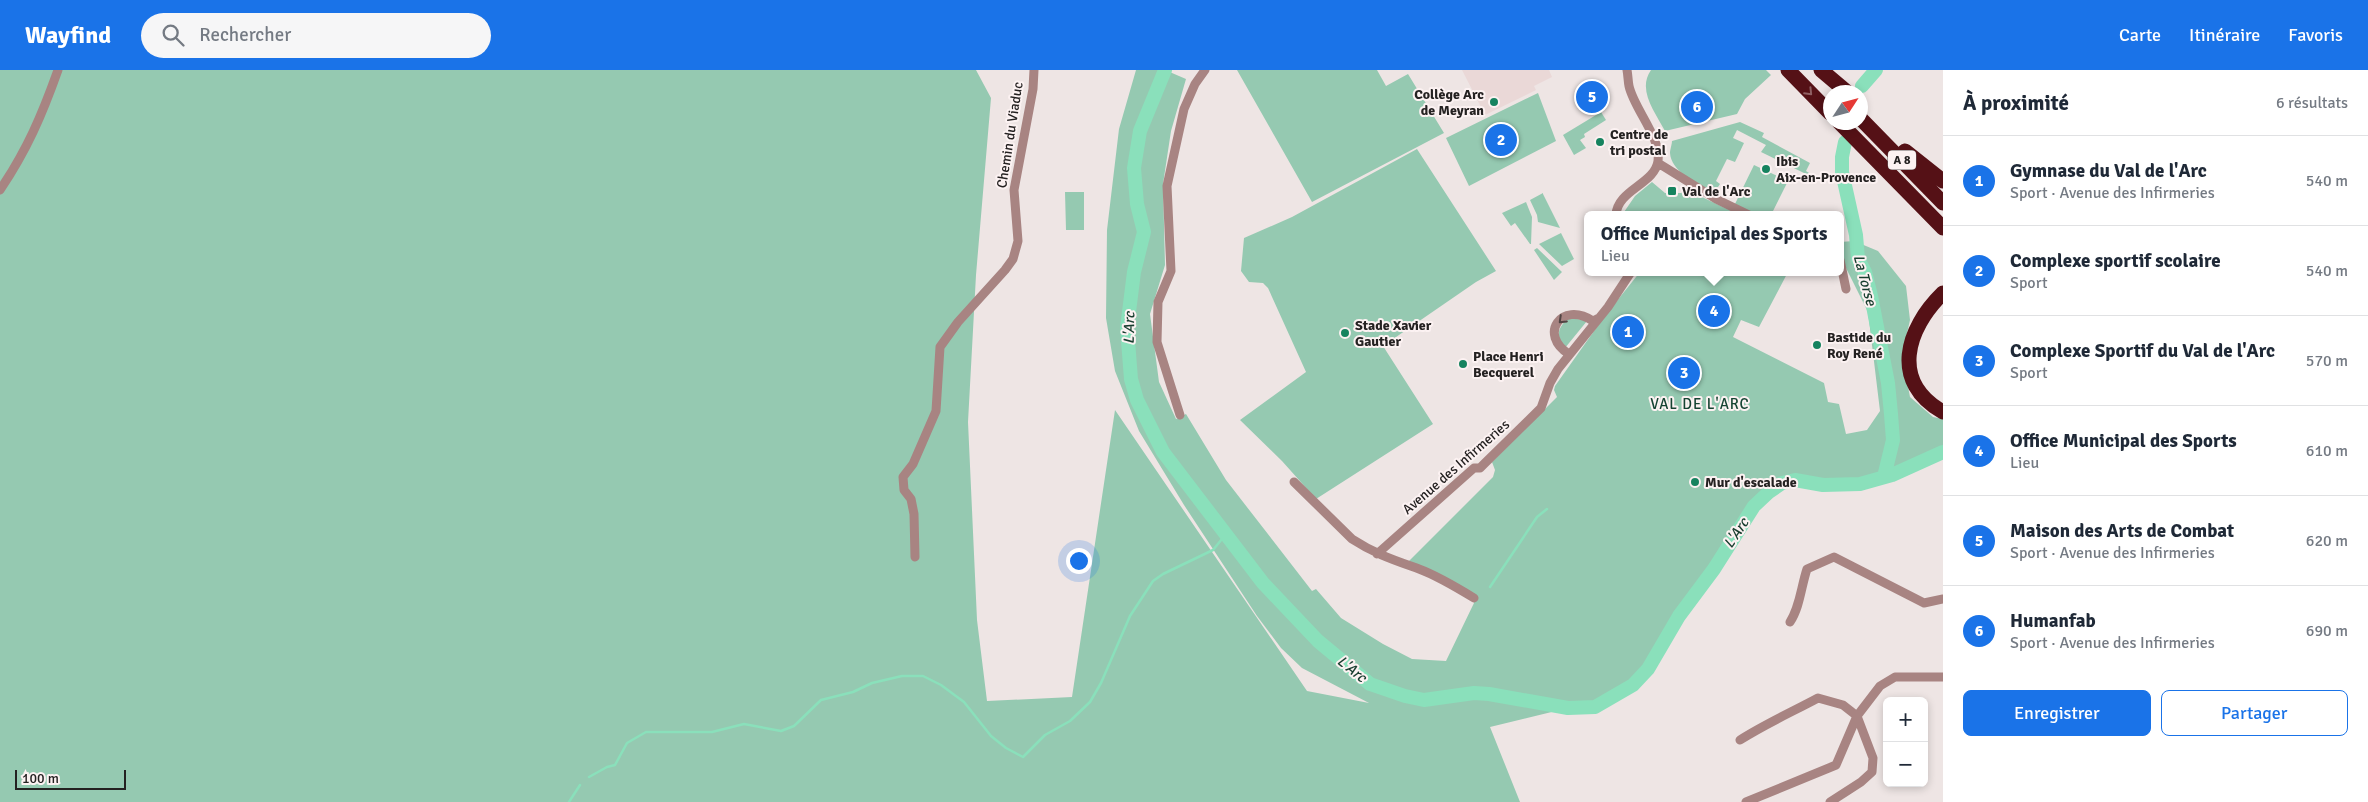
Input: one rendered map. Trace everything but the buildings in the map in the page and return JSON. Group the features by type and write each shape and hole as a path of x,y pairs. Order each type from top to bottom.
{"highway":[{"path":"1788,70 1823,107"},
{"path":"1813,70 1828,85"},
{"path":"1821,70 1839,85"},
{"path":"1868,115 1897,143 1943,181"},
{"name":"A 8","path":"1868,126 1943,203"},
{"name":"A 8","path":"1847,130 1943,228"},
{"path":"1889,173 1943,240"},
{"path":"1943,293 1920,320 1912,336 1909,351 1915,386 1930,404 1943,412"},
{"path":"1943,300 1918,337 1915,364 1924,388 1934,400 1943,405"}],"street":[{"path":"0,190 20,159 40,121 58,70"},
{"name":"Chemin du Viaduc","path":"915,556 914,514 911,499 904,490 903,477 913,464 936,411 940,347 958,322 1013,259 1018,241 1014,190 1033,89 1034,70"},
{"path":"1180,415 1157,342 1158,302 1171,271 1167,186 1184,109 1195,84 1205,70"},
{"path":"1617,211 1630,193 1652,175 1658,163 1654,142 1629,86 1627,70"},
{"path":"1658,163 1716,199 1741,211"},
{"name":"Avenue des Infirmeries","path":"1377,554 1474,468 1480,468 1535,414 1545,400 1550,383 1569,354 1599,318 1627,276"},
{"path":"1843,276 1846,289"},
{"path":"1569,354 1554,336 1555,328 1560,319 1572,313 1587,316 1592,320 1599,318"},
{"path":"1294,482 1352,539 1377,554 1419,569 1474,598"},
{"path":"1790,622 1796,614 1800,588 1807,569 1834,557 1924,603 1943,599"},
{"path":"1746,802 1836,765 1857,716 1880,686 1895,676 1943,677"},
{"path":"1740,740 1763,725 1787,715 1818,698 1843,705 1857,716 1873,758 1872,772 1843,798 1830,802"}],"shaded area":[{"name":"Collège Arc de Meyran","path":"1462,70 1549,70 1552,77 1534,86 1536,90 1485,115"}],"green space":[{"path":"0,70 976,70 991,98 976,275 968,422 977,620 987,701 1072,697 1115,410 1307,691 1369,703 1302,668 1281,648 1257,616 1184,505 1139,431 1115,371 1106,318 1107,230 1119,129 1136,70 1165,70 1186,79 1171,131 1163,184 1165,265 1150,314 1159,382 1176,419 1186,414 1226,480 1312,591 1316,589 1341,618 1383,644 1412,659 1446,661 1474,603 1473,599 1407,563 1493,477 1495,470 1492,462 1557,397 1554,390 1555,386 1604,317 1637,276 1786,276 1759,327 1741,320 1733,337 1824,383 1828,402 1839,404 1846,434 1867,430 1880,411 1868,312 1844,264 1844,242 1854,241 1878,251 1906,286 1910,320 1902,356 1910,397 1933,417 1943,419 1943,452 1892,475 1860,484 1823,485 1795,480 1782,483 1769,492 1754,506 1714,569 1679,616 1653,662 1633,685 1595,707 1568,708 1490,727 1520,802 0,802"},
{"path":"1237,70 1377,70 1386,86 1408,74 1444,133 1312,202"},
{"path":"1651,70 1766,70 1771,75 1745,99 1737,114 1665,131 1652,109 1647,93 1647,78"},
{"path":"1538,93 1556,141 1469,186 1446,138"},
{"path":"1601,112 1606,120 1584,134 1585,137 1580,140 1586,148 1574,155 1563,135"},
{"path":"1740,122 1764,133 1762,137 1810,163 1806,171 1809,173 1808,175 1761,152 1766,145 1737,130 1733,138 1744,143 1735,162 1727,159 1716,181 1720,184 1718,187 1707,190 1684,175 1674,165 1670,153 1672,141"},
{"name":"Stade Xavier Gautier","path":"1417,149 1496,271 1476,282 1383,346 1433,424 1316,499 1282,461 1240,420 1306,372 1268,288 1263,283 1249,282 1241,271 1244,238 1292,217"},
{"path":"1754,165 1788,181 1773,211 1748,211 1735,204"},
{"path":"1652,182 1665,193 1681,193 1688,188 1732,211 1625,211 1635,196"},
{"path":"1065,192 1084,192 1084,230 1066,230"},
{"path":"1543,193 1560,228 1538,222 1530,200"},
{"path":"1526,202 1532,217 1531,244 1515,223 1511,226 1502,213"},
{"path":"1561,233 1574,259 1562,266 1539,244"},
{"path":"1537,248 1562,272 1554,280 1534,250"},
{"path":"1569,317 1587,321 1565,348 1560,339 1559,331"}],"waterway":[{"name":"L'Arc","path":"1165,70 1140,131 1134,168 1137,204 1144,232 1134,272 1127,328 1131,379 1137,400 1163,452 1263,583 1318,641 1370,684 1405,696 1424,700 1474,693 1568,708 1595,707 1633,685 1648,669 1679,616 1714,569 1754,506 1769,492 1782,483 1795,480 1823,485 1860,484 1892,475 1943,452"},
{"name":"La Torse","path":"1863,85 1876,70"},
{"name":"La Torse","path":"1845,142 1842,172 1856,235 1858,259 1865,272 1871,296 1888,383 1893,440 1884,477"},
{"path":"1490,587 1537,517 1547,509"},
{"path":"589,777 607,767 615,765 627,743 646,732 712,732 744,724 781,731 794,726 821,700 853,692 872,683 902,676 923,676 941,685 964,702 991,736 1006,748 1023,757 1045,735 1070,721 1090,702 1101,683 1130,616 1153,581 1163,574 1213,550 1226,534"},
{"path":"569,802 580,785"}],"place":[{"name":"Maison des Arts de Combat","path":"1592,97"},
{"name":"Collège Arc de Meyran","path":"1494,102"},
{"name":"Humanfab","path":"1697,107"},
{"name":"Complexe sportif scolaire","path":"1501,140"},
{"name":"Centre de tri postal","path":"1600,142"},
{"name":"Ibis Aix-en-Provence","path":"1766,169"},
{"name":"Val de l'Arc","path":"1672,191"},
{"name":"Office Municipal des Sports","path":"1714,311"},
{"name":"Gymnase du Val de l'Arc","path":"1628,332"},
{"name":"Stade Xavier Gautier","path":"1345,333"},
{"name":"Bastide du Roy René","path":"1817,345"},
{"name":"Place Henri Becquerel","path":"1463,364"},
{"name":"Complexe Sportif du Val de l'Arc","path":"1684,373"},
{"name":"Mur d'escalade","path":"1695,482"}],"district":[{"name":"VAL DE L'ARC","path":"1700,404"}]}
